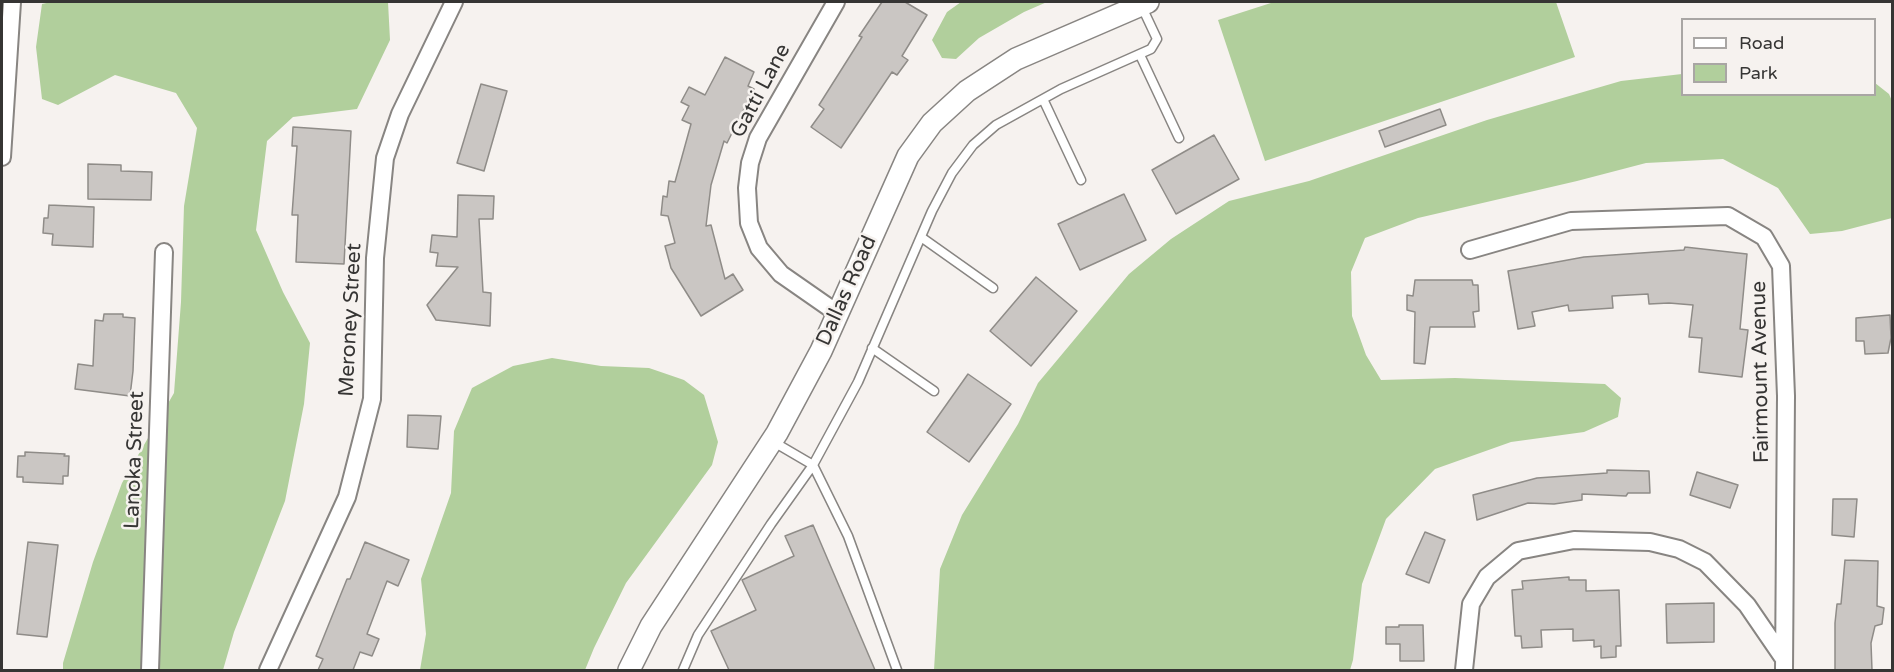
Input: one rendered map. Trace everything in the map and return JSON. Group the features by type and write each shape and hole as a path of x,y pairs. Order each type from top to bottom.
{"street":[{"path":"2,157 6,22 12,2"},
{"name":"Meroney Street","path":"268,670 350,486 372,399 375,258 386,158 400,114 454,2"},
{"name":"Gatti Lane","path":"836,2 758,138 750,163 747,188 749,223 759,248 781,274 837,313"},
{"name":"Dallas Road","path":"629,670 651,626 772,440 821,351 908,156 932,123 967,91 1016,59 1144,3"},
{"name":"Fairmount Avenue","path":"1470,250 1571,221 1728,216 1764,237 1781,266 1786,396 1784,665"},
{"name":"Lanoka Street","path":"150,670 165,252"},
{"path":"1464,670 1471,604 1487,576 1518,551 1574,540 1650,542 1678,549 1705,562 1747,605 1784,665"}],"lane":[{"path":"683,670 698,635 813,465 858,382 921,237 952,173 973,145 996,125 1061,89 1152,50 1157,39 1144,3"},
{"path":"1140,55 1179,138"},
{"path":"1043,99 1081,180"},
{"path":"921,237 993,288"},
{"path":"872,348 934,391"},
{"path":"772,440 813,465 848,536 897,670"}],"green space":[{"path":"51,2 388,2 390,40 357,109 293,117 267,141 256,230 283,292 310,343 304,404 285,501 234,632 223,670 63,670 63,663 93,562 122,483 174,393 181,302 184,206 197,128 176,93 115,75 58,105 42,99 36,47 42,4"},
{"path":"961,2 1047,2 1024,12 979,38 956,59 942,58 932,40 947,12"},
{"path":"1274,2 1556,2 1575,57 1265,161 1218,20"},
{"path":"1681,74 1681,96 1876,96 1876,84 1889,94 1892,101 1892,218 1842,231 1810,234 1778,188 1723,159 1646,163 1418,218 1365,238 1351,272 1352,316 1366,355 1381,380 1455,378 1605,384 1621,398 1618,417 1584,432 1511,442 1435,469 1386,519 1362,584 1350,670 934,670 940,569 962,515 1018,424 1038,383 1129,274 1171,239 1229,201 1309,181 1487,120 1621,81"},
{"path":"552,358 601,366 649,368 684,380 704,395 718,442 712,465 626,583 585,670 420,670 426,634 421,579 451,493 454,431 472,388 513,366"}],"building":[{"path":"882,2 905,2 927,15 902,56 908,60 897,75 892,72 841,148 811,127 824,109 819,105 862,37 859,36"},
{"path":"725,57 754,72 748,86 754,89 727,143 724,141 711,185 706,226 711,225 725,279 733,274 743,290 701,316 671,268 665,246 675,243 668,216 661,215 663,196 667,197 669,181 675,182 691,124 682,120 689,106 681,102 689,87 705,95"},
{"path":"481,84 507,91 484,171 457,163"},
{"path":"1440,109 1446,125 1385,147 1379,131"},
{"path":"293,127 351,131 344,264 296,262 298,215 292,215 297,146 292,146"},
{"path":"1214,135 1239,179 1176,214 1152,170"},
{"path":"88,164 121,165 121,171 152,172 151,200 88,199"},
{"path":"1124,194 1146,240 1080,270 1058,224"},
{"path":"458,195 494,196 493,219 479,219 483,292 491,293 490,326 436,320 427,305 458,267 436,266 438,253 430,252 432,235 457,237"},
{"path":"49,205 94,207 93,247 52,245 53,234 43,233 44,218 48,218"},
{"path":"1685,247 1747,254 1740,329 1748,330 1742,377 1699,372 1702,338 1689,337 1693,305 1649,304 1648,294 1612,296 1613,308 1569,311 1568,305 1532,312 1535,326 1518,329 1508,271 1584,257 1684,250"},
{"path":"1036,277 1077,311 1031,366 990,331"},
{"path":"1415,280 1472,280 1473,285 1478,285 1479,311 1473,312 1475,327 1430,327 1425,364 1414,363 1415,312 1407,310 1407,295 1413,296"},
{"path":"104,314 123,314 123,317 135,318 130,396 75,389 78,364 93,366 95,320 103,321"},
{"path":"1890,315 1891,338 1888,353 1865,354 1864,341 1856,341 1856,318"},
{"path":"968,374 1011,404 969,462 927,432"},
{"path":"408,415 441,416 438,449 407,447"},
{"path":"25,452 69,456 68,476 63,476 63,484 23,482 23,477 17,477 18,456 25,456"},
{"path":"1607,470 1649,471 1650,493 1628,493 1626,496 1582,494 1582,500 1554,504 1528,503 1477,520 1473,495 1537,478 1607,473"},
{"path":"1697,472 1738,485 1730,508 1690,495"},
{"path":"1833,499 1857,499 1854,537 1832,535"},
{"path":"813,525 875,670 729,670 711,631 756,610 742,580 794,556 785,536"},
{"path":"1425,532 1445,540 1429,583 1406,574"},
{"path":"28,542 58,545 47,637 17,634"},
{"path":"365,542 409,560 398,586 387,581 367,634 379,639 372,656 360,652 353,670 318,670 323,659 316,656 347,579 350,579"},
{"path":"1845,560 1878,561 1877,606 1884,608 1882,624 1875,626 1871,643 1872,670 1835,670 1835,623 1837,604 1841,604"},
{"path":"1569,577 1569,580 1586,580 1586,591 1619,590 1621,646 1616,646 1616,657 1601,658 1601,646 1594,647 1594,640 1573,641 1573,629 1541,630 1542,647 1522,648 1521,636 1515,636 1512,590 1523,589 1522,581"},
{"path":"1714,603 1714,642 1667,643 1666,604"},
{"path":"1399,625 1423,625 1424,661 1400,661 1400,644 1386,644 1386,627 1399,627"}]}
